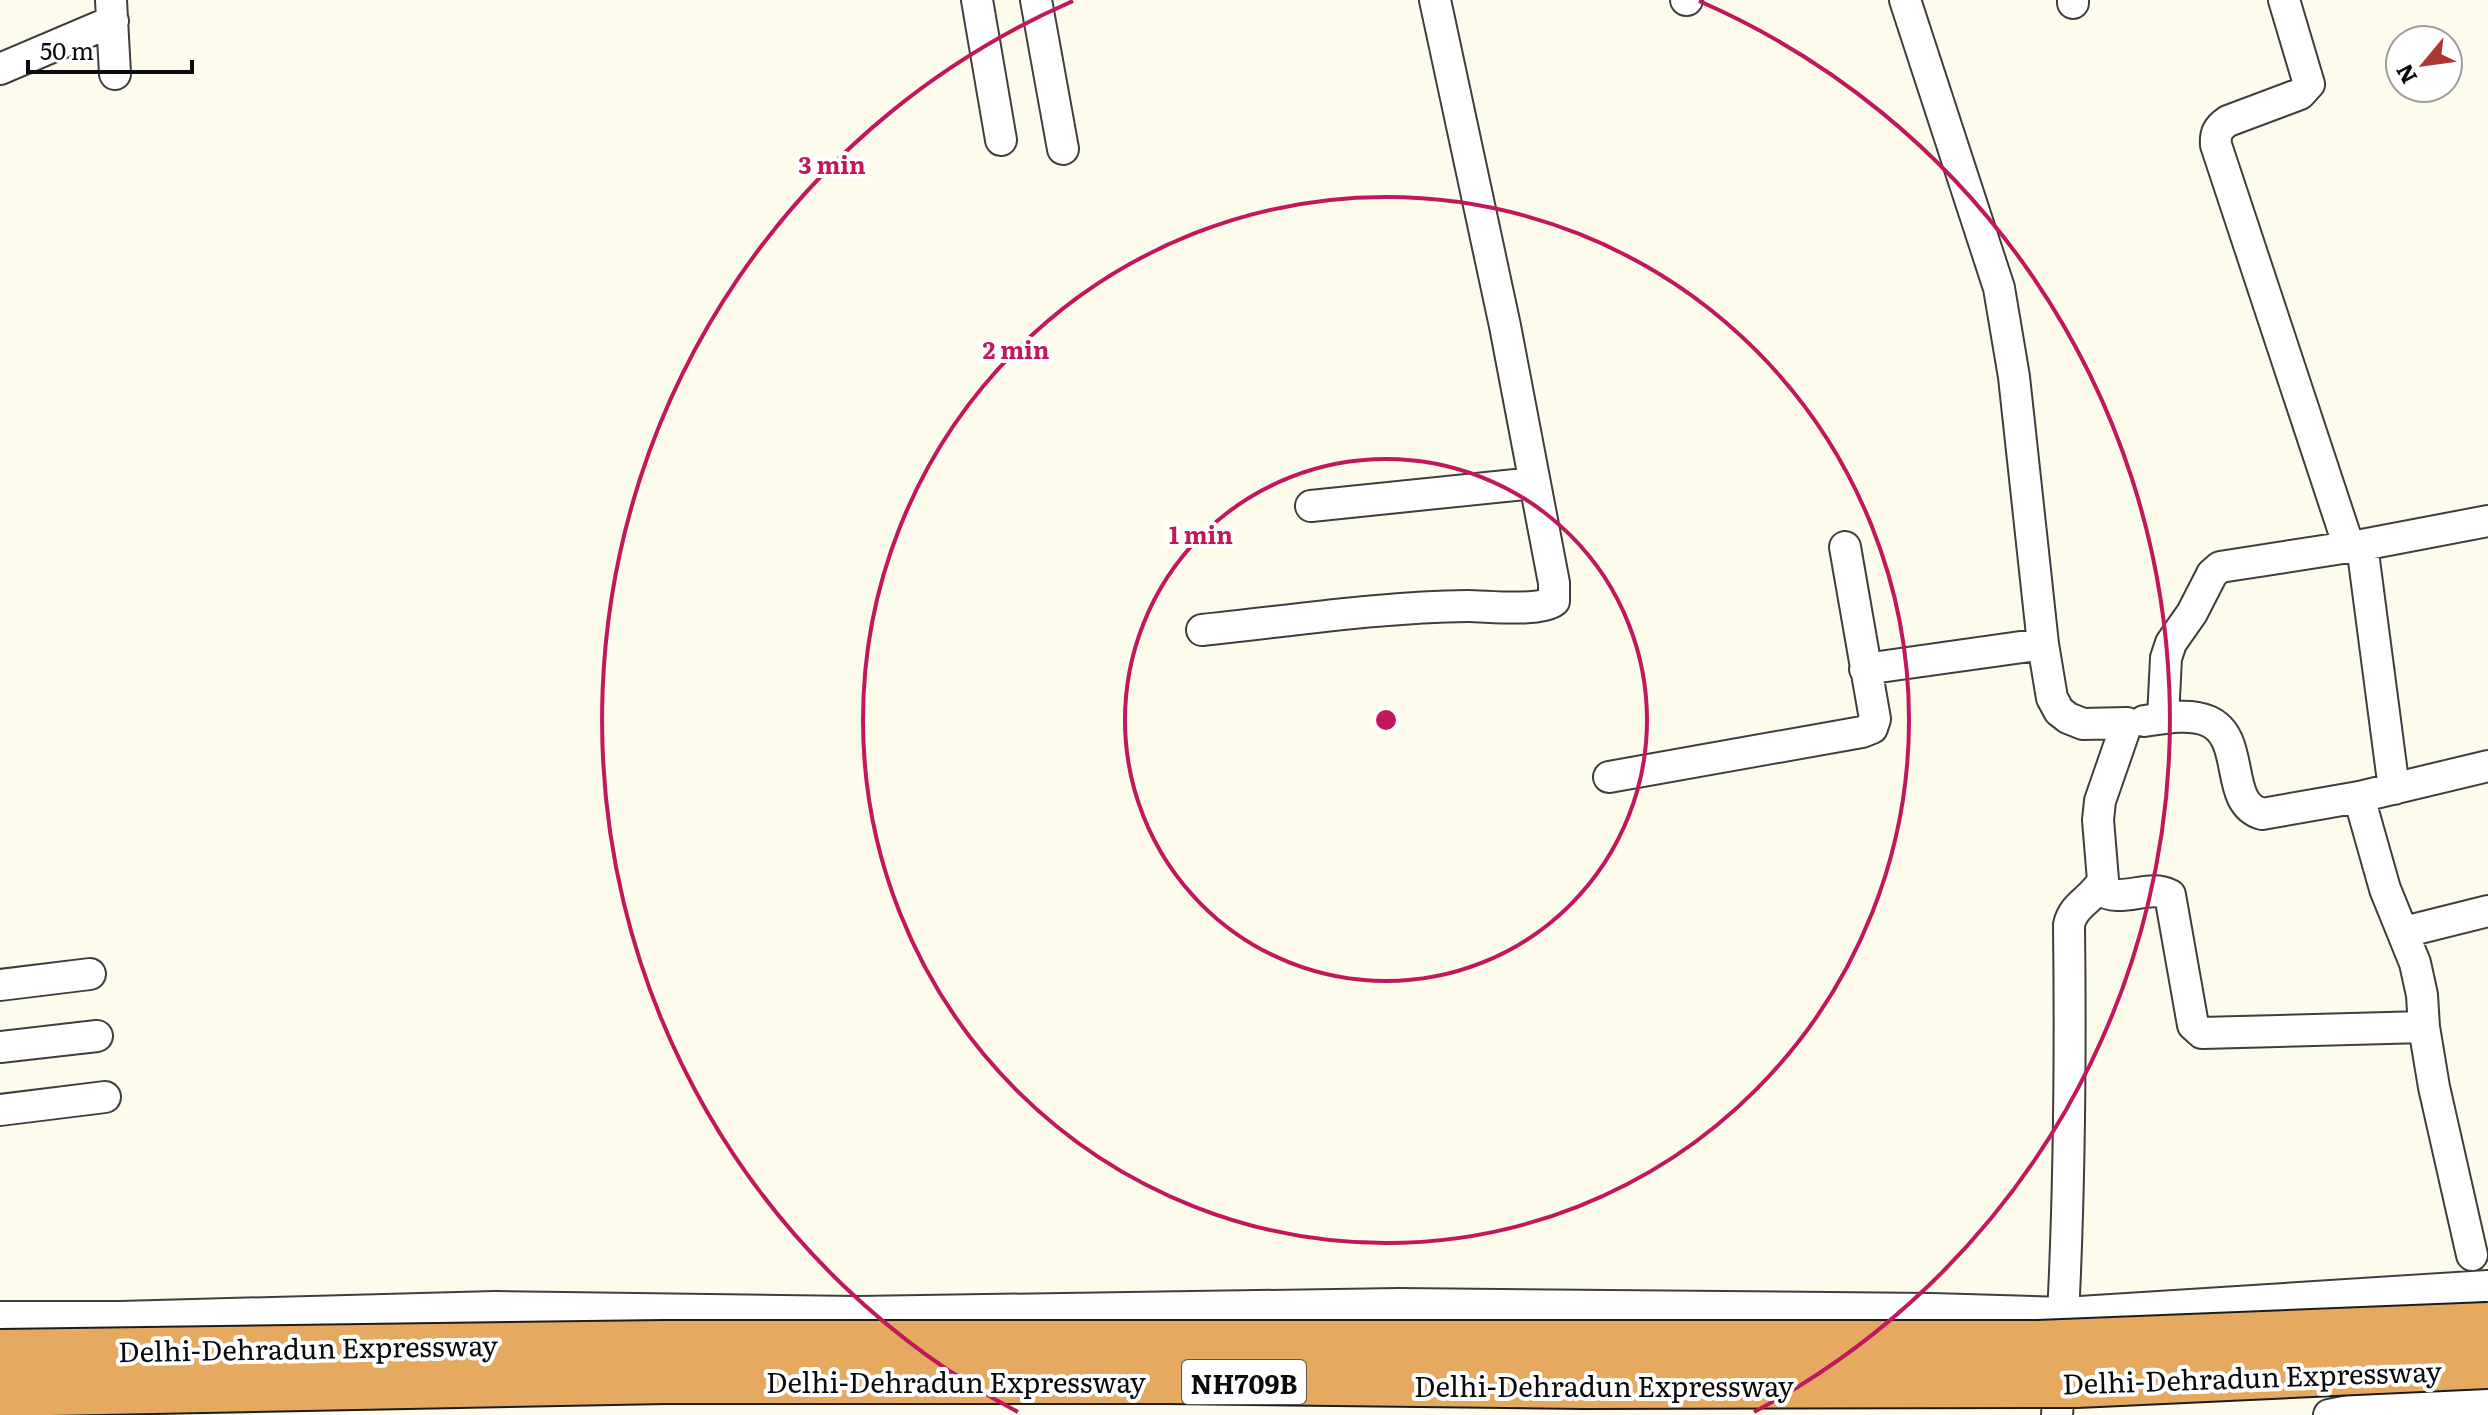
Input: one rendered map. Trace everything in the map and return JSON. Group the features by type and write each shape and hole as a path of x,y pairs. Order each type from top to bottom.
{"highway":[{"name":"Delhi-Dehradun Expressway","path":"0,1352 680,1343 2038,1343 2488,1325"},
{"name":"Delhi-Dehradun Expressway","path":"0,1394 666,1381 2061,1385 2488,1366"}],"street":[{"path":"977,0 1001,140"},
{"path":"1036,0 1063,149"},
{"path":"1202,630 1403,610 1548,605 1554,601 1554,583 1505,326 1435,0"},
{"path":"1905,0 1999,288 2014,377 2043,644 2052,698 2059,711 2083,724 2194,717 2208,721 2221,730 2234,762 2244,803 2251,811 2262,814 2359,797 2488,766"},
{"path":"2284,0 2309,84 2300,94 2228,121 2220,127 2216,145 2355,546 2394,789"},
{"path":"0,69 112,11 115,74"},
{"path":"1311,506 1534,483"},
{"path":"2163,718 2169,651 2212,574 2220,567 2488,521"},
{"path":"1609,777 1872,728 1875,719 1845,547"},
{"path":"1865,669 2043,644"},
{"path":"2057,1415 2071,1137 2069,925 2076,908 2099,889 2103,871 2098,820 2100,801 2127,723"},
{"path":"2359,797 2385,889 2418,974 2434,1087 2480,1255 2409,1291"},
{"path":"2099,889 2119,896 2157,892 2170,895 2193,1025 2202,1033 2424,1027"},
{"path":"2404,932 2488,911"},
{"path":"0,985 90,974"},
{"path":"0,1047 97,1036"},
{"path":"0,1110 105,1097"},
{"path":"0,1317 120,1317 495,1307 857,1312 1399,1304 1902,1308 2064,1313 2488,1286"},
{"path":"2329,1415 2379,1405 2488,1405"}]}
